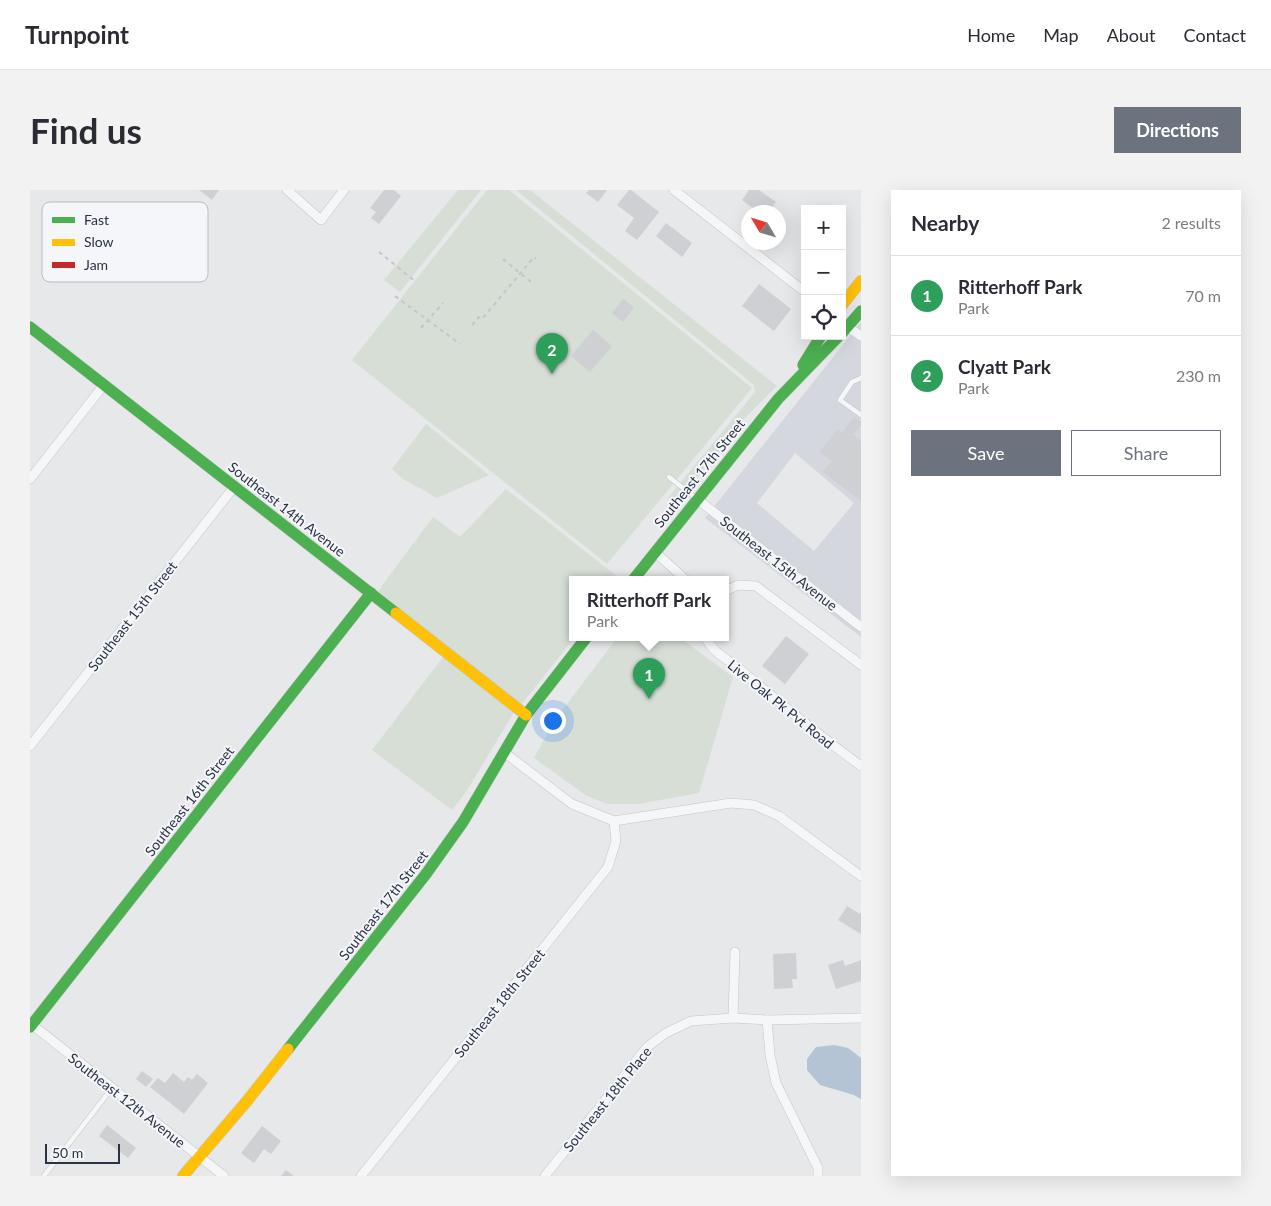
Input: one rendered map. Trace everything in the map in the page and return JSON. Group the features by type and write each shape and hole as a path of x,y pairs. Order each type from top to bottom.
{"street":[{"path":"287,190 321,220 344,190"},
{"path":"674,190 801,289"},
{"path":"846,300 861,281"},
{"path":"846,329 861,311"},
{"name":"Southeast 14th Avenue","path":"30,327 526,715"},
{"path":"846,330 861,336"},
{"name":"Southeast 17th Street","path":"636,576 790,384 818,340"},
{"name":"Southeast 17th Street","path":"790,384 835,340"},
{"path":"30,479 103,386"},
{"name":"Southeast 15th Street","path":"30,746 234,487"},
{"name":"Southeast 15th Avenue","path":"697,498 861,627"},
{"path":"655,552 682,576"},
{"path":"729,589 738,585 756,586 861,665"},
{"name":"Southeast 16th Street","path":"31,1025 371,593"},
{"name":"Southeast 17th Street","path":"183,1176 320,1010 426,874 463,822 526,715 584,641"},
{"name":"Live Oak Pk Pvt Road","path":"707,641 710,647 813,731 861,766"},
{"path":"504,753 572,804 614,821 731,804 754,805 779,816 861,876"},
{"name":"Southeast 18th Street","path":"361,1176 608,867 616,841 614,821"},
{"path":"733,1018 735,952"},
{"name":"Southeast 18th Place","path":"545,1176 647,1047 666,1033 691,1021 733,1018 767,1020 861,1018"},
{"path":"767,1020 770,1055 776,1083 818,1168 818,1176"},
{"name":"Southeast 12th Avenue","path":"31,1025 224,1176"}],"lane":[{"path":"861,378 852,382 840,400 861,416"},
{"path":"669,477 697,498"},
{"path":"44,1176 112,1088"}],"path":[{"path":"379,252 416,282"},
{"path":"472,325 479,317 482,319 534,257 536,258"},
{"path":"503,259 531,282"},
{"path":"395,296 460,344"},
{"path":"421,328 443,303"}],"shaded area":[{"path":"458,190 481,190 400,292 384,280"},
{"path":"487,190 509,190 752,388 607,564 352,360"},
{"path":"516,190 530,190 777,386 745,418 676,504 668,498 755,392 754,385"},
{"path":"861,322 861,637 705,518","holes":["795,453 854,503 814,551 757,503"]},
{"path":"426,424 489,475 437,498 403,479 392,469"},
{"path":"506,489 616,576 569,576 569,641 572,641 521,705 378,591 433,517 460,537"},
{"path":"615,641 684,641 733,677 699,793 638,804 608,804 587,796 534,758 555,720"},
{"path":"443,657 514,712 466,792 452,810 372,750"}],"water":[{"path":"834,1045 848,1048 861,1058 861,1099 854,1095 820,1085 807,1070 807,1059 816,1047"}],"building":[{"path":"199,190 219,190 212,200"},
{"path":"384,190 394,190 401,196 379,224 371,218 376,212 370,208"},
{"path":"589,190 607,190 598,202 586,193"},
{"path":"629,190 659,212 637,240 625,231 634,218 617,205"},
{"path":"749,190 759,190 776,202 774,205 749,205 742,200"},
{"path":"666,223 692,243 682,257 656,236"},
{"path":"759,284 791,309 774,331 742,306"},
{"path":"623,299 634,307 623,322 612,313"},
{"path":"593,330 612,346 590,372 571,356"},
{"path":"854,417 861,422 861,425 853,435 861,441 861,501 823,472 832,461 820,452 838,429 842,433"},
{"path":"786,636 809,654 785,684 762,666"},
{"path":"847,906 860,914 861,912 861,934 838,920"},
{"path":"796,953 797,979 792,979 793,988 774,989 773,954"},
{"path":"843,960 845,966 861,960 861,981 836,989 828,965"},
{"path":"142,1071 153,1079 146,1087 136,1079"},
{"path":"173,1073 184,1082 188,1077 192,1080 197,1074 208,1083 184,1114 150,1087 158,1078 165,1083"},
{"path":"107,1125 136,1148 128,1158 99,1136"},
{"path":"262,1126 281,1141 271,1154 264,1149 254,1163 241,1153"},
{"path":"286,1170 294,1176 281,1176"}],"traffic: fast":[{"path":"846,328 861,311"},
{"path":"30,327 396,613"},
{"path":"803,365 819,340"},
{"path":"636,576 778,399 835,340"},
{"path":"30,1027 371,593"},
{"path":"288,1049 426,874 463,822 526,715 584,641"}],"traffic: slow":[{"path":"846,300 861,281"},
{"path":"396,613 526,715"},
{"path":"183,1176 247,1101 288,1049"}],"place":[{"name":"Clyatt Park","path":"552,374"},
{"name":"Ritterhoff Park","path":"649,699"}]}
